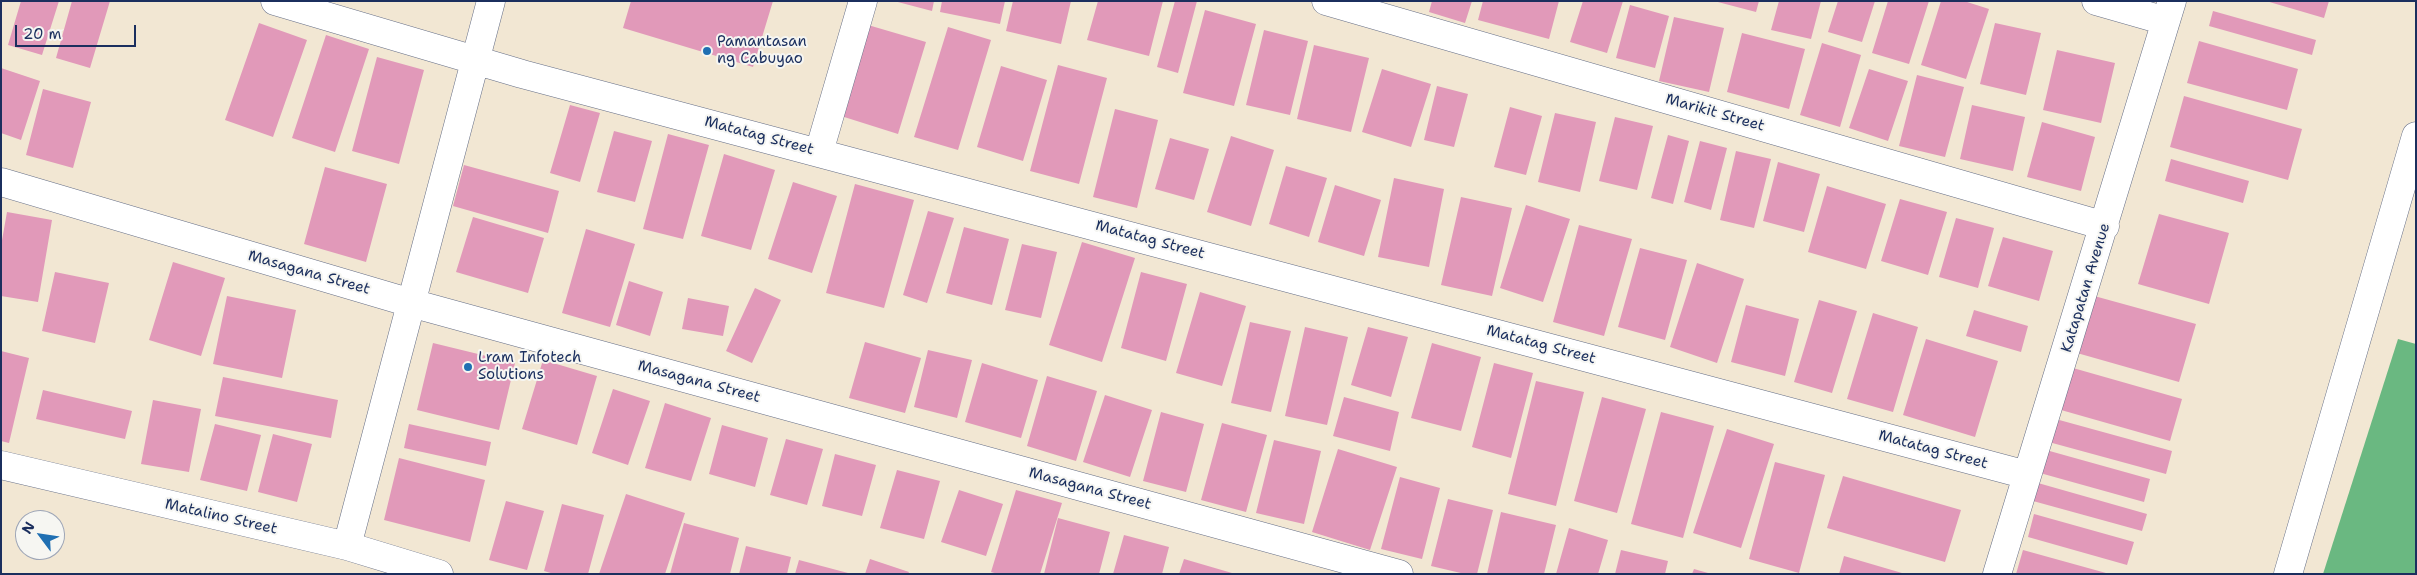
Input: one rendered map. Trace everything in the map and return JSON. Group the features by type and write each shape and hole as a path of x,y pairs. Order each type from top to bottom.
{"street":[{"name":"Matatag Street","path":"275,1 476,60 2027,475"},
{"path":"347,546 491,1"},
{"path":"819,152 863,1"},
{"name":"Marikit Street","path":"1326,1 2105,226"},
{"path":"2096,1 2169,11"},
{"name":"Katapatan Avenue","path":"1997,574 2105,226 2169,11"},
{"path":"2288,574 2416,136"},
{"name":"Masagana Street","path":"1,182 411,303 1399,574"},
{"name":"Matalino Street","path":"1,465 347,546 439,574"}],"green space":[{"path":"2398,339 2416,344 2416,574 2323,574"}],"building":[{"path":"21,1 59,1 42,55 8,45"},
{"path":"72,1 110,1 90,68 56,58"},
{"path":"631,1 773,1 753,67 623,28"},
{"path":"894,1 934,1 932,11"},
{"path":"942,1 1005,1 1000,24 940,12"},
{"path":"1013,1 1071,1 1061,44 1006,31"},
{"path":"1098,1 1163,1 1149,56 1087,40"},
{"path":"1175,1 1197,1 1178,73 1157,67"},
{"path":"1432,1 1472,1 1465,23 1429,12"},
{"path":"1483,1 1559,1 1549,39 1478,20"},
{"path":"1583,1 1623,1 1607,53 1570,42"},
{"path":"1714,1 1759,1 1756,12"},
{"path":"1779,1 1821,1 1811,39 1771,30"},
{"path":"1838,1 1875,1 1862,42 1828,32"},
{"path":"1888,1 1929,1 1909,64 1872,53"},
{"path":"1941,1 1964,1 1989,9 1966,79 1921,65"},
{"path":"2266,1 2329,1 2324,18"},
{"path":"1630,5 1669,16 1655,68 1616,58"},
{"path":"1205,10 1256,24 1234,106 1183,93"},
{"path":"2213,11 2316,40 2312,55 2209,26"},
{"path":"1674,17 1724,28 1709,92 1659,81"},
{"path":"259,23 307,40 273,137 225,120"},
{"path":"1995,23 2041,33 2026,95 1980,84"},
{"path":"868,25 926,42 898,134 841,116"},
{"path":"948,27 991,40 958,150 914,137"},
{"path":"1264,30 1308,41 1290,115 1246,105"},
{"path":"1742,33 1805,49 1789,109 1727,92"},
{"path":"326,35 369,49 335,152 292,138"},
{"path":"2199,41 2298,69 2287,110 2187,83"},
{"path":"1822,43 1861,55 1840,127 1800,115"},
{"path":"1314,45 1369,58 1351,132 1297,119"},
{"path":"2057,50 2115,63 2101,123 2043,110"},
{"path":"377,57 424,70 399,164 352,151"},
{"path":"1058,65 1107,78 1079,184 1030,171"},
{"path":"1001,66 1047,80 1023,161 977,147"},
{"path":"1,68 40,81 21,140 1,133"},
{"path":"1382,69 1431,84 1411,147 1362,132"},
{"path":"1869,69 1908,81 1888,141 1849,128"},
{"path":"1917,75 1964,87 1945,157 1899,146"},
{"path":"1437,86 1468,94 1454,147 1424,140"},
{"path":"43,89 91,102 73,168 26,155"},
{"path":"2184,96 2302,129 2288,180 2170,147"},
{"path":"570,105 600,113 580,182 550,173"},
{"path":"1972,105 2025,117 2013,171 1960,159"},
{"path":"1510,107 1542,116 1526,175 1494,167"},
{"path":"1115,109 1158,120 1137,208 1093,197"},
{"path":"1555,113 1596,122 1580,192 1538,182"},
{"path":"1615,117 1653,126 1637,190 1599,181"},
{"path":"2042,122 2095,137 2081,191 2027,177"},
{"path":"614,131 652,141 635,202 597,192"},
{"path":"668,134 709,145 683,239 643,229"},
{"path":"1668,135 1689,141 1673,204 1651,198"},
{"path":"1231,136 1274,150 1251,226 1207,212"},
{"path":"1170,138 1209,149 1194,200 1155,189"},
{"path":"1700,141 1727,148 1711,210 1684,202"},
{"path":"1736,151 1771,159 1754,228 1720,220"},
{"path":"724,154 775,170 751,250 701,236"},
{"path":"2171,159 2249,181 2243,203 2165,181"},
{"path":"1778,162 1820,174 1804,232 1763,221"},
{"path":"464,165 559,191 548,233 453,206"},
{"path":"1286,166 1327,178 1309,237 1269,224"},
{"path":"325,167 387,184 366,262 304,244"},
{"path":"1394,178 1444,189 1429,267 1378,257"},
{"path":"793,182 837,196 812,273 768,259"},
{"path":"855,184 914,200 884,308 826,293"},
{"path":"1335,185 1381,200 1364,256 1318,242"},
{"path":"1827,186 1886,204 1866,269 1808,252"},
{"path":"1461,197 1512,208 1492,296 1441,285"},
{"path":"1900,199 1947,212 1928,275 1881,261"},
{"path":"1526,205 1570,219 1543,302 1500,288"},
{"path":"928,211 954,218 927,303 903,295"},
{"path":"7,212 52,220 38,302 1,296 1,246"},
{"path":"2159,214 2229,233 2209,304 2138,284"},
{"path":"473,217 544,238 528,293 456,272"},
{"path":"1956,218 1994,228 1978,288 1939,277"},
{"path":"1579,225 1632,239 1604,336 1553,322"},
{"path":"964,227 1009,239 992,305 946,293"},
{"path":"586,229 635,244 610,327 562,313"},
{"path":"2003,237 2053,251 2039,301 1988,286"},
{"path":"1082,242 1135,258 1102,362 1049,345"},
{"path":"1022,244 1057,252 1041,318 1005,310"},
{"path":"1640,248 1687,260 1665,340 1618,327"},
{"path":"173,262 225,278 201,356 149,340"},
{"path":"1697,263 1744,279 1717,363 1670,347"},
{"path":"55,272 109,283 95,343 42,331"},
{"path":"1141,272 1187,284 1166,361 1121,348"},
{"path":"629,281 663,292 650,336 616,325"},
{"path":"755,288 781,300 752,363 726,351"},
{"path":"1200,292 1246,306 1222,386 1176,373"},
{"path":"2087,294 2196,324 2179,382 2070,351"},
{"path":"227,296 296,310 282,378 213,364"},
{"path":"688,298 729,306 723,336 682,329"},
{"path":"1819,300 1857,311 1832,393 1794,382"},
{"path":"1746,305 1799,319 1785,376 1731,362"},
{"path":"1974,310 2028,326 2021,352 1966,336"},
{"path":"1873,313 1918,327 1893,412 1847,399"},
{"path":"1250,322 1291,331 1271,412 1231,403"},
{"path":"1305,327 1348,337 1327,425 1285,416"},
{"path":"1368,327 1408,337 1391,397 1351,385"},
{"path":"1926,339 1998,361 1975,437 1903,415"},
{"path":"865,342 921,358 905,413 849,398"},
{"path":"433,343 515,363 499,430 417,410"},
{"path":"1432,343 1481,357 1461,431 1411,418"},
{"path":"928,350 972,360 957,418 914,407"},
{"path":"1,351 29,358 9,443 1,441"},
{"path":"543,360 597,376 577,445 522,429"},
{"path":"982,363 1038,380 1021,438 965,422"},
{"path":"1494,363 1533,373 1511,458 1472,447"},
{"path":"2066,366 2182,399 2170,441 2054,408"},
{"path":"1047,376 1097,391 1076,461 1027,446"},
{"path":"223,377 338,400 331,438 215,416"},
{"path":"1536,381 1584,392 1556,506 1508,494"},
{"path":"613,389 650,401 628,465 592,453"},
{"path":"43,390 132,411 125,439 36,419"},
{"path":"1105,395 1152,410 1130,477 1083,462"},
{"path":"1344,397 1399,412 1390,451 1333,436"},
{"path":"1602,397 1646,409 1617,513 1574,501"},
{"path":"153,400 201,409 189,472 141,464"},
{"path":"665,403 711,418 691,481 645,468"},
{"path":"1161,412 1204,424 1186,492 1143,481"},
{"path":"1661,412 1714,426 1683,538 1631,524"},
{"path":"2052,418 2172,451 2166,474 2045,441"},
{"path":"1222,423 1267,435 1246,512 1201,500"},
{"path":"215,424 261,435 247,491 200,480"},
{"path":"409,424 491,442 486,466 404,448"},
{"path":"722,425 768,438 755,487 709,474"},
{"path":"1727,429 1774,444 1741,548 1693,533"},
{"path":"273,434 312,444 297,502 258,492"},
{"path":"786,439 823,449 807,505 770,495"},
{"path":"1274,440 1321,451 1304,524 1256,513"},
{"path":"1338,449 1397,467 1370,550 1312,532"},
{"path":"2046,450 2150,479 2144,502 2040,473"},
{"path":"835,454 876,465 862,516 822,506"},
{"path":"399,458 485,480 470,542 384,520"},
{"path":"1775,462 1825,475 1799,573 1749,559"},
{"path":"897,470 940,481 924,539 880,528"},
{"path":"1843,476 1961,510 1945,562 1827,528"},
{"path":"1400,477 1440,488 1422,559 1381,549"},
{"path":"2038,483 2147,514 2142,531 2033,501"},
{"path":"959,490 1003,504 986,556 941,542"},
{"path":"1016,490 1062,503 1040,574 998,574 991,572"},
{"path":"626,494 685,513 665,574 599,574"},
{"path":"1448,499 1493,510 1477,574 1465,574 1431,566"},
{"path":"506,501 544,511 527,570 489,560"},
{"path":"562,504 604,515 588,574 554,574 544,571"},
{"path":"1501,512 1556,525 1544,574 1487,574"},
{"path":"2034,514 2134,542 2127,565 2028,537"},
{"path":"1058,518 1110,532 1099,574 1044,574"},
{"path":"684,523 739,538 730,574 670,574"},
{"path":"1569,528 1608,540 1598,574 1556,574"},
{"path":"1124,535 1169,547 1162,574 1113,574"},
{"path":"746,546 791,557 787,574 739,574"},
{"path":"1621,550 1668,561 1665,574 1615,574"},
{"path":"2023,550 2106,573 2106,574 2016,574"},
{"path":"1844,556 1902,573 1902,574 1839,574"},
{"path":"870,559 909,572 908,574 865,574"},
{"path":"1184,559 1232,573 1232,574 1179,574"},
{"path":"799,560 848,573 848,574 795,574"},
{"path":"1694,569 1708,573 1692,574"}],"place":[{"name":"Pamantasan ng Cabuyao","path":"707,51"},
{"name":"Lram Infotech Solutions","path":"468,367"}]}
